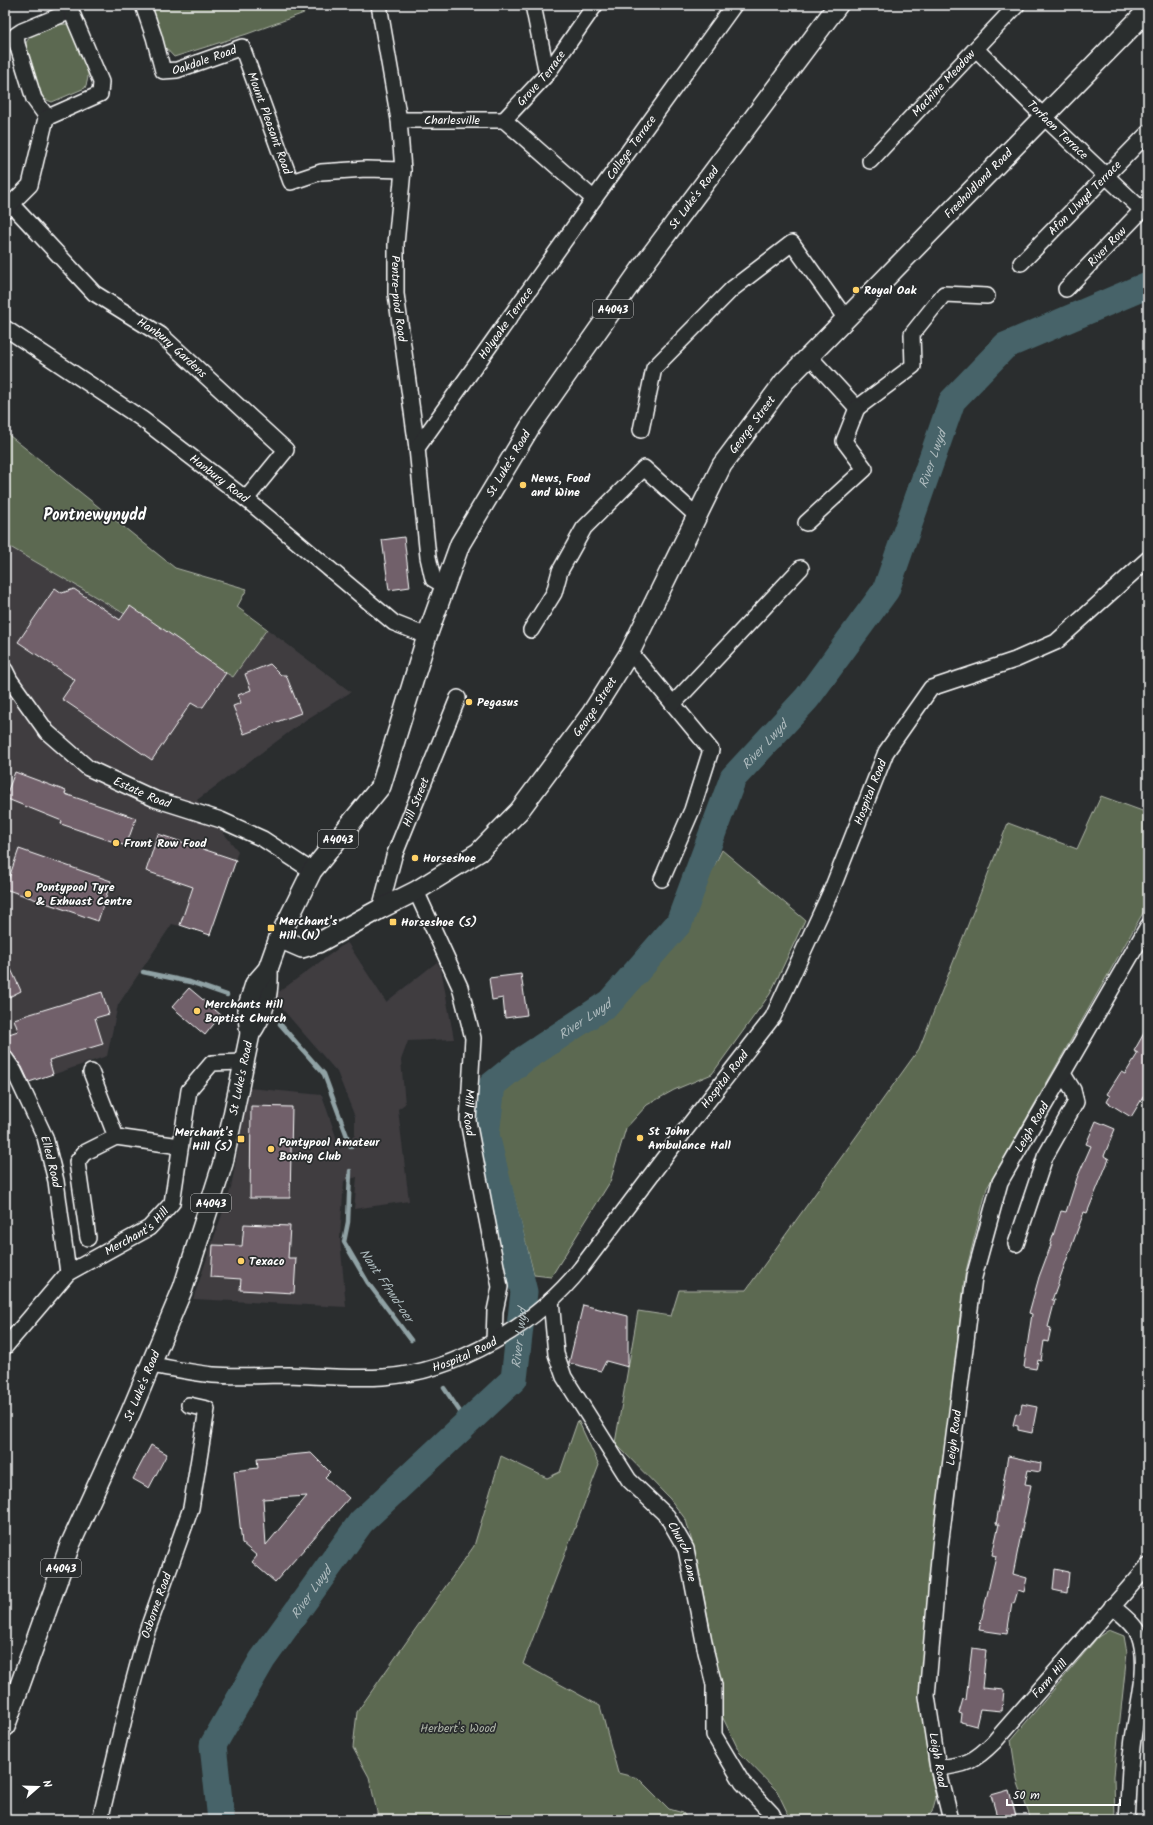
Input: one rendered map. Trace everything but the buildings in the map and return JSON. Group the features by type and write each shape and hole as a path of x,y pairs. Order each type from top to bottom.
{"main road":[{"name":"St Luke's Road","path":"5,1727 70,1545 151,1364 183,1288 223,1163 250,1034 247,1010 255,984 268,969 279,938 312,871 381,786 427,636 460,544 530,427 648,259 838,5"},
{"name":"Freeholdland Road","path":"809,356 1148,10"},
{"name":"George Street","path":"279,938 302,948 318,943 416,891 479,852 520,811 590,714 630,652 722,465 784,382 809,356"}],"street":[{"name":"Oakdale Road","path":"144,5 163,71 177,70 242,47"},
{"name":"Pentre-piod Road","path":"379,5 399,120 403,170 396,244 396,294 417,448 428,557 433,579 445,586"},
{"path":"533,5 546,74"},
{"name":"Grove Terrace","path":"504,120 546,74 595,5"},
{"name":"College Terrace","path":"594,199 734,5"},
{"name":"Machine Meadow","path":"870,161 1017,5"},
{"path":"8,207 30,185 47,117 34,99 17,44 16,36 22,31 71,8 102,82 100,94 47,117"},
{"name":"Mount Pleasant Road","path":"242,47 291,182 321,172 366,169 403,170"},
{"name":"Torfaen Terrace","path":"976,49 1105,176 1145,207"},
{"name":"Charlesville","path":"399,120 504,120"},
{"path":"504,120 594,199"},
{"name":"Afon Llwyd Terrace","path":"1021,263 1148,133"},
{"name":"Holyoake Terrace","path":"417,448 594,199"},
{"name":"Hanbury Gardens","path":"8,207 94,293 161,335 286,450 246,499"},
{"name":"River Row","path":"1066,289 1145,207"},
{"path":"640,430 654,368 732,289 792,243 846,319"},
{"path":"806,523 865,469 844,441 857,408 913,366 912,334 944,294 987,296"},
{"name":"Hanbury Road","path":"5,328 142,419 246,499 394,623 427,636"},
{"path":"809,356 857,408"},
{"path":"530,630 554,593 560,571 584,528 644,468 697,516"},
{"name":"Hospital Road","path":"151,1364 214,1375 384,1377 431,1368 463,1357 513,1329 546,1304 566,1287 578,1273 676,1142 773,1017 832,889 886,752 931,688 1016,660 1056,642 1148,559"},
{"path":"673,704 801,568"},
{"path":"630,652 711,750 692,810 662,879"},
{"name":"Estate Road","path":"5,670 10,680 47,732 88,768 155,799 221,820 263,839 312,871"},
{"name":"Hill Street","path":"380,909 394,856 458,698"},
{"name":"Mill Road","path":"416,891 460,987 473,1038 468,1121 500,1287 495,1311 494,1341"},
{"name":"Leigh Road","path":"950,1820 938,1768 927,1696 940,1547 974,1277 1000,1182 1148,926"},
{"name":"Elled Road","path":"5,1058 14,1071 45,1137 56,1181 68,1273"},
{"name":"Merchant's Hill","path":"5,1347 68,1273 149,1228 172,1202 189,1090 212,1063 243,1062"},
{"path":"91,1072 116,1137"},
{"path":"1016,1244 1045,1157 1076,1102 1073,1090 1063,1074"},
{"path":"88,1238 76,1162 84,1153 116,1137 180,1146"},
{"name":"Church Lane","path":"546,1304 556,1354 564,1377 629,1480 667,1516 686,1549 714,1685 714,1734 742,1782 772,1814 775,1820"},
{"name":"Osborne Road","path":"100,1820 129,1698 147,1631 190,1508 207,1409 189,1405"},
{"name":"Farm Hill","path":"938,1768 961,1766 979,1757 1000,1736 1148,1566"},
{"path":"1112,1606 1128,1620 1139,1634 1143,1654 1142,1675 1132,1748 1128,1820"}],"shaded area":[{"path":"5,544 233,677 267,629 351,692 307,719 197,800 238,851 209,933 172,924 118,1005 107,1056 26,1084 5,1046"},
{"path":"347,942 386,1002 437,962 441,969 454,1039 408,1041 401,1060 405,1104 398,1109 409,1201 354,1209 357,1177 344,1181 340,1238 346,1307 193,1299 231,1188 249,1088 322,1095 340,1149 355,1135 355,1117 337,1072 272,997"}],"green space":[{"path":"150,5 306,5 304,13 247,34 174,57 162,44"},
{"path":"67,24 78,38 85,54 88,71 87,80 85,88 52,102 44,99 39,89 26,53 26,43 29,38 41,30"},
{"path":"5,432 175,568 247,589 237,607 267,629 233,677 5,544"},
{"path":"1101,796 1148,813 1148,904 987,1188 965,1275 934,1546 921,1692 928,1762 936,1798 932,1812 925,1820 791,1820 777,1791 740,1753 721,1714 720,1683 697,1560 686,1520 670,1499 615,1443 638,1311 671,1316 679,1290 746,1290 919,1049 1008,823 1077,849"},
{"path":"722,850 805,920 770,994 712,1074 674,1090 647,1105 626,1128 610,1182 551,1277 534,1275 493,1115 502,1089 549,1047 608,1014 673,948"},
{"name":"Herbert's Wood","path":"578,1420 599,1465 523,1664 600,1706 618,1773 638,1778 669,1809 683,1813 688,1820 377,1820 377,1812 369,1777 353,1748 357,1712 474,1546 501,1456 547,1478 560,1472"},
{"path":"1109,1630 1124,1636 1127,1653 1114,1776 1115,1820 1031,1820 1017,1780 1011,1740 1098,1637"}],"waterway":[{"name":"River Lwyd","path":"221,1820 213,1745 262,1660 361,1522 514,1379 524,1292 486,1135 492,1085 524,1059 610,1002 679,923 733,778 807,698 886,590 952,401 1005,346 1148,285"},
{"name":"Nant Ffrwd-oer","path":"143,972 190,982 227,995"},
{"name":"Nant Ffrwd-oer","path":"280,1024 324,1074 351,1147"},
{"name":"Nant Ffrwd-oer","path":"350,1171 348,1222 344,1242 368,1283 411,1340"},
{"path":"444,1388 467,1422"}],"place":[{"name":"Royal Oak","path":"856,290"},
{"name":"News, Food and Wine","path":"523,485"},
{"name":"Pegasus","path":"469,702"},
{"name":"Front Row Food","path":"116,843"},
{"name":"Horseshoe","path":"415,858"},
{"name":"Pontypool Tyre & Exhuast Centre","path":"28,894"},
{"name":"Horseshoe (S)","path":"393,922"},
{"name":"Merchant's Hill (N)","path":"271,928"},
{"name":"Merchants Hill Baptist Church","path":"197,1011"},
{"name":"St John Ambulance Hall","path":"640,1138"},
{"name":"Merchant's Hill (S)","path":"241,1139"},
{"name":"Pontypool Amateur Boxing Club","path":"271,1149"},
{"name":"Texaco","path":"241,1261"}],"district":[{"name":"Pontnewynydd","path":"95,514"}]}
